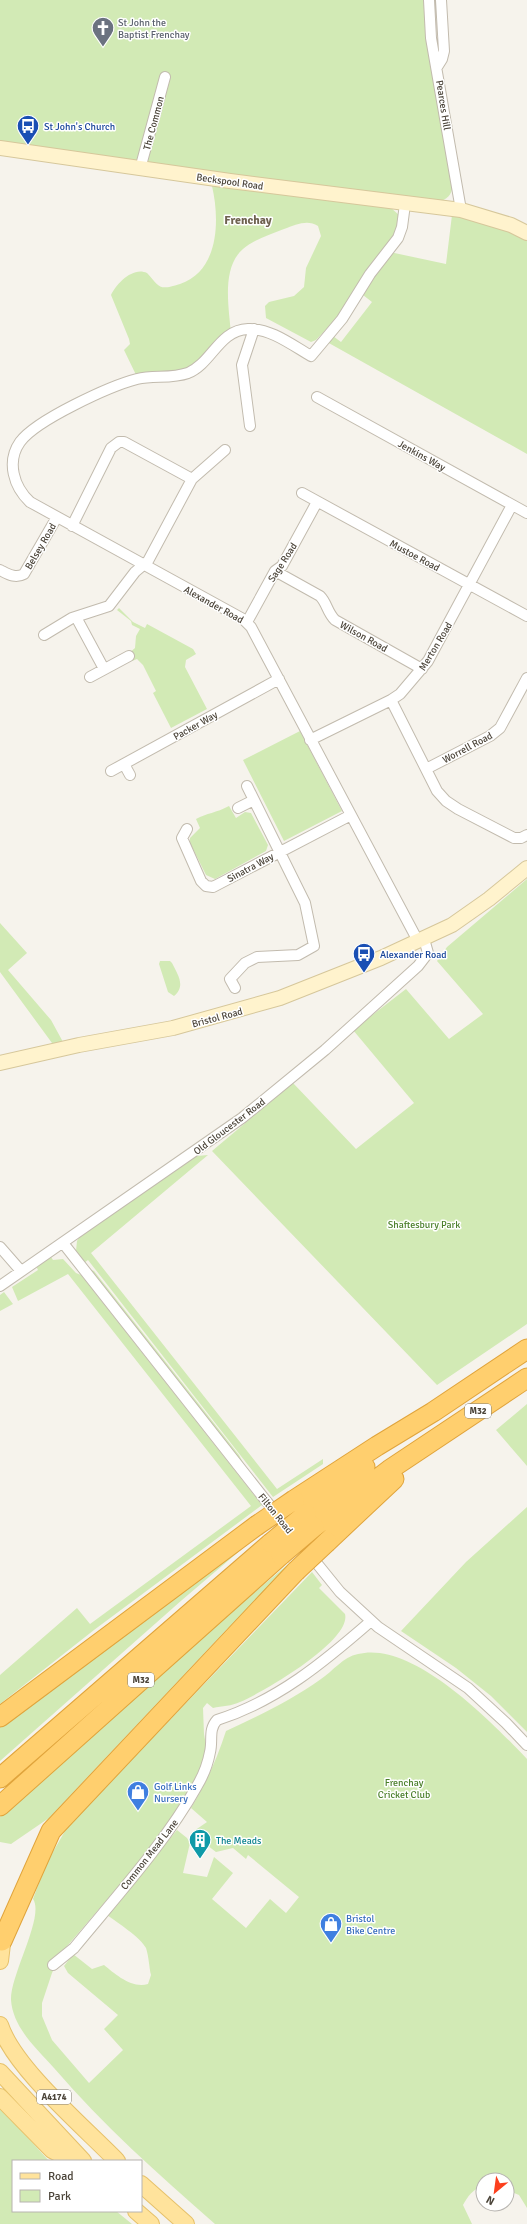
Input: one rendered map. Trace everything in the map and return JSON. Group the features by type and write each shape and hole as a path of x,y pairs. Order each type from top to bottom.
{"highway":[{"name":"M32","path":"0,1806 276,1549 305,1514 433,1412 527,1348"},
{"name":"M32","path":"0,1717 256,1526 305,1514 389,1470 527,1378"},
{"name":"M32","path":"1,1944 51,1831 296,1571 429,1444"},
{"name":"M32","path":"0,1778 276,1549"}],"main road":[{"name":"Beckspool Road","path":"0,148 140,169 461,210 511,225 527,233"},
{"name":"Bristol Road","path":"0,1063 79,1045 173,1028 280,998 421,940 474,910 527,868"},
{"name":"A4174","path":"0,2025 4,2039 39,2082 117,2160"},
{"name":"A4174","path":"0,2072 82,2160"},
{"path":"0,2097 52,2150 71,2160"},
{"path":"142,2185 186,2224"},
{"path":"137,2212 151,2224"}],"street":[{"name":"Pearces Hill","path":"429,0 431,38 461,210"},
{"path":"437,67 442,59 444,51 441,0"},
{"name":"The Common","path":"140,169 165,77"},
{"path":"250,426 242,365 254,329 280,338 311,356 342,319 370,274 398,238 402,227 405,204"},
{"name":"Alexander Road","path":"254,329 236,331 226,337 190,372 174,377 146,378 122,384 100,393 54,417 24,437 15,454 13,472 15,480 23,495 30,502 247,622 255,632 310,740 421,940"},
{"name":"Jenkins Way","path":"317,397 527,513"},
{"path":"72,526 111,448 119,442 192,479"},
{"path":"44,635 76,616 110,606 142,565 148,561 192,479 226,450"},
{"name":"Mustoe Road","path":"302,493 527,616"},
{"name":"Sage Road","path":"247,622 275,571 282,566 317,502"},
{"name":"Merton Road","path":"310,740 391,700 400,694 422,669 512,505"},
{"name":"Belsey Road","path":"0,570 19,577 24,574 55,516"},
{"name":"Wilson Road","path":"275,571 320,596 326,601 328,614 334,620 422,669"},
{"path":"76,616 104,669"},
{"path":"90,677 129,656"},
{"name":"Worrell Road","path":"426,769 490,736 500,728 527,678"},
{"name":"Packer Way","path":"111,771 279,679"},
{"path":"391,700 437,791 452,805 514,838 521,838 527,835"},
{"path":"124,764 130,775"},
{"path":"235,988 230,979 246,963 257,957 298,955 314,946 305,903 247,786"},
{"path":"238,808 254,800"},
{"name":"Sinatra Way","path":"187,829 182,838 201,881 206,886 213,887 280,851 351,816"},
{"name":"Old Gloucester Road","path":"0,1286 242,1118 325,1050 423,961 428,949 421,940"},
{"name":"Filton Road","path":"63,1243 326,1576 371,1621 468,1688 527,1745"},
{"path":"0,1248 21,1271"},
{"name":"Common Mead Lane","path":"53,1964 74,1948 177,1820 198,1784 208,1761 211,1750 211,1730 216,1720 251,1708 291,1684 314,1669 371,1621"}],"green space":[{"path":"0,0 425,0 453,185 451,192 444,200 437,202 0,142"},
{"path":"212,186 391,208 399,215 395,236 385,251 446,264 452,215 497,225 527,238 527,454 327,342 333,336 341,342 372,302 363,295 373,279 316,340 311,342 266,318 265,306 269,302 294,296 304,287 306,268 321,236 318,226 310,223 297,224 262,238 247,246 236,257 229,277 228,289 231,334 195,368 138,379 124,350 130,344 129,339 111,295 121,281 136,272 142,271 147,273 157,284 167,287 180,284 193,277 203,268 214,243 216,229 215,199"},
{"path":"119,608 133,622 145,628 147,624 193,649 196,654 186,660 185,667 207,709 171,728 153,693 156,691 143,665 137,659 132,661 128,654 135,648 136,636 140,629 132,625 131,621 117,610"},
{"path":"300,731 342,811 284,841 243,760"},
{"path":"229,806 236,818 245,812 251,813 268,845 266,851 215,879 206,875 190,843 190,838 200,828 196,819"},
{"name":"Shaftesbury Park","path":"527,879 527,1324 437,1385 212,1151 293,1083 356,1149 414,1103 353,1030 406,989 449,1039 483,1014 437,961 447,947"},
{"path":"0,923 27,953 8,970 51,1020 63,1042 60,1045 52,1043 0,972"},
{"path":"160,961 170,961 180,980 180,988 174,996 168,992 159,964"},
{"path":"208,1155 91,1253 277,1489 323,1459 323,1464 273,1497 88,1260 84,1263 76,1251 77,1241 80,1236 197,1156"},
{"path":"51,1257 53,1260 63,1259 76,1273 81,1275 262,1505 94,1630 0,1704 0,1675 77,1608 90,1624 251,1506 68,1274 18,1301 12,1287 38,1270 36,1266"},
{"path":"89,1269 94,1271 239,1455 246,1468"},
{"path":"4,1292 13,1304 0,1311 0,1295"},
{"path":"527,1404 527,1466 496,1430"},
{"path":"527,1507 527,1732 491,1696 456,1668 401,1631 466,1562"},
{"path":"256,1537 182,1600 0,1761 0,1723"},
{"path":"304,1551 302,1557 228,1628 49,1818 11,1844 0,1842 0,1817 24,1794 202,1636"},
{"name":"Frenchay Cricket Club","path":"312,1572 322,1585 319,1588 345,1614 343,1625 335,1638 321,1651 303,1665 267,1688 234,1704 213,1708 207,1703 203,1708 204,1734 207,1751 204,1762 188,1793 174,1817 130,1873 62,1952 52,1973 42,2003 42,2016 52,2040 89,2083 123,2050 104,2029 118,2015 68,1973 64,1966 73,1954 92,1969 104,1965 130,1983 142,1985 148,1984 151,1975 146,1948 134,1935 107,1915 177,1830 187,1838 190,1843 183,1873 207,1877 214,1857 233,1873 212,1899 246,1928 270,1899 286,1913 299,1897 248,1855 246,1859 233,1848 216,1852 191,1833 207,1822 191,1808 211,1771 226,1731 287,1701 310,1687 348,1658 358,1654 380,1653 403,1659 427,1672 473,1706 527,1759 527,2208 519,2195 515,2193 515,2172 475,2172 475,2190 463,2205 472,2224 215,2224 152,2168 92,2110 27,2037 16,2020 11,2000 12,1989 31,1932 35,1907 33,1899 46,1864 65,1831 87,1804"},
{"path":"0,2107 48,2160 12,2160 12,2212 117,2212 132,2224 0,2224"}],"place":[{"name":"St John the Baptist Frenchay","path":"103,48"},
{"name":"St John's Church","path":"28,146"},
{"name":"Alexander Road","path":"364,974"},
{"name":"Golf Links Nursery","path":"138,1812"},
{"name":"The Meads","path":"200,1860"},
{"name":"Bristol Bike Centre","path":"331,1944"}],"district":[{"name":"Frenchay","path":"248,220"}]}
